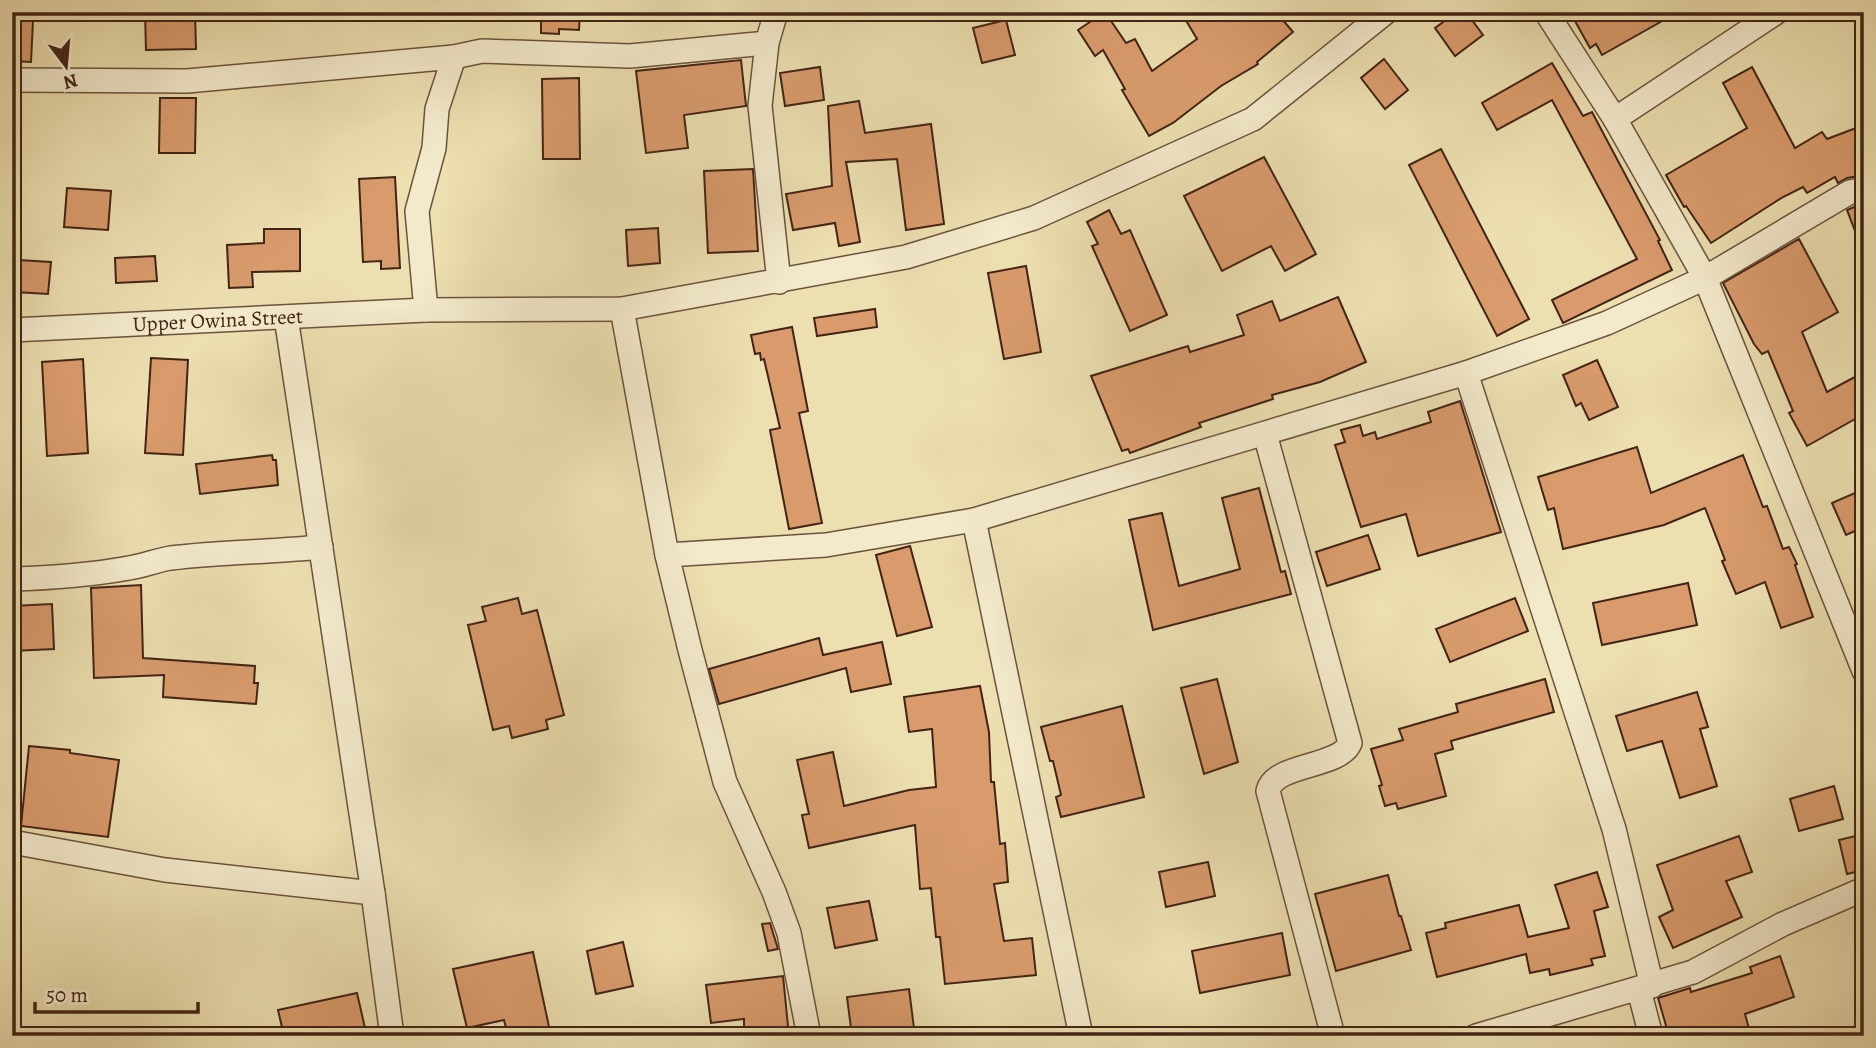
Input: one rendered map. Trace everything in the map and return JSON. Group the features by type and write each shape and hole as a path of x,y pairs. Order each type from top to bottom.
{"street":[{"path":"776,12 767,43 760,106 779,282"},
{"name":"Upper Owina Street","path":"12,330 426,310 622,309 906,257 1046,213 1253,119 1386,12"},
{"path":"1546,12 1615,119 1705,278 1864,671"},
{"path":"1615,119 1777,12"},
{"path":"12,80 187,81 454,57 482,51 630,56 767,43"},
{"path":"426,310 417,211 434,148 437,109 454,57"},
{"path":"667,555 826,545 974,520 1466,373 1607,323 1705,278 1850,192 1864,189"},
{"path":"622,309 667,555 725,782 774,892 789,933 809,1036"},
{"path":"286,317 392,1036"},
{"path":"1466,373 1614,829 1645,988 1651,1036"},
{"path":"1265,434 1350,743 1347,750 1337,756 1299,768 1276,780 1269,786 1268,791 1333,1036"},
{"path":"974,520 1082,1036"},
{"path":"12,579 64,578 194,556 321,547"},
{"path":"12,842 165,870 373,893"},
{"path":"1476,1036 1693,972 1783,924 1864,889"}],"building":[{"path":"145,12 195,12 196,49 146,50"},
{"path":"541,12 580,12 579,30 559,29 559,34 541,33"},
{"path":"1105,12 1126,43 1135,39 1152,71 1197,39 1181,12 1276,12 1293,32 1257,62 1258,64 1221,86 1173,123 1149,136 1122,90 1125,89 1103,50 1095,56 1078,30"},
{"path":"1457,12 1466,12 1483,35 1455,56 1435,28"},
{"path":"1570,12 1678,12 1602,55 1596,44 1590,48"},
{"path":"12,20 33,21 31,62 12,61"},
{"path":"1006,20 1015,55 982,63 973,28"},
{"path":"1384,59 1408,90 1385,109 1361,78"},
{"path":"741,60 746,106 684,115 688,148 646,153 636,71"},
{"path":"1552,63 1583,116 1592,112 1660,240 1658,241 1672,270 1563,323 1552,300 1637,259 1552,100 1497,130 1482,103"},
{"path":"820,67 824,100 785,106 780,73"},
{"path":"1752,67 1795,148 1822,132 1827,139 1864,125 1864,175 1847,178 1838,183 1835,177 1807,193 1803,187 1711,243 1686,206 1684,207 1666,175 1747,128 1723,83"},
{"path":"579,78 580,159 543,159 542,79"},
{"path":"160,98 196,98 195,153 159,153"},
{"path":"859,101 865,133 931,124 944,224 906,230 897,159 846,162 860,242 839,246 835,223 793,230 786,194 832,186 828,106"},
{"path":"1441,149 1529,319 1497,336 1409,165"},
{"path":"1264,157 1316,254 1285,271 1271,246 1222,271 1184,196"},
{"path":"753,169 758,251 708,253 704,171"},
{"path":"395,177 400,268 381,269 381,261 363,262 359,179"},
{"path":"67,188 111,191 108,230 64,227"},
{"path":"1864,203 1864,249 1862,249 1847,210"},
{"path":"1109,210 1121,234 1130,230 1167,315 1130,331 1092,246 1098,244 1087,222"},
{"path":"658,228 660,263 628,266 626,230"},
{"path":"264,229 300,229 300,271 252,272 253,287 229,288 227,245 264,243"},
{"path":"1799,239 1838,312 1802,332 1827,392 1864,372 1864,414 1807,446 1789,413 1793,411 1768,351 1762,354 1754,344 1723,283"},
{"path":"155,256 157,281 116,283 115,258"},
{"path":"18,260 51,262 48,294 15,292"},
{"path":"1026,266 1041,352 1004,359 988,273"},
{"path":"1338,297 1366,362 1320,382 1272,395 1273,399 1199,423 1201,427 1130,453 1128,449 1122,451 1091,376 1188,346 1190,352 1244,335 1237,315 1272,301 1280,321"},
{"path":"875,309 877,327 817,336 814,318"},
{"path":"792,327 808,411 799,413 822,523 789,529 770,430 780,428 764,359 761,360 760,353 755,354 751,335"},
{"path":"151,358 188,360 183,455 145,453"},
{"path":"83,359 88,453 47,456 42,362"},
{"path":"1597,360 1618,407 1589,420 1581,403 1576,406 1563,375"},
{"path":"1460,401 1501,532 1418,556 1406,514 1361,527 1335,445 1345,442 1341,430 1360,425 1363,436 1375,432 1377,439 1431,422 1428,412"},
{"path":"1637,447 1651,493 1743,455 1763,507 1767,506 1783,549 1789,547 1797,564 1795,565 1813,617 1781,628 1765,582 1736,594 1705,508 1664,525 1563,549 1554,508 1548,510 1538,477"},
{"path":"272,455 273,460 276,460 278,485 200,494 196,464"},
{"path":"1259,488 1281,572 1285,571 1291,594 1153,630 1129,520 1162,513 1179,586 1240,569 1222,498"},
{"path":"1864,489 1864,527 1846,535 1832,503"},
{"path":"1368,535 1380,569 1327,586 1316,552"},
{"path":"910,546 932,627 897,636 876,555"},
{"path":"1688,583 1697,625 1602,645 1593,603"},
{"path":"141,585 143,658 255,666 254,683 258,683 256,704 163,697 164,675 94,678 91,588"},
{"path":"518,598 522,614 537,610 564,715 546,720 548,729 512,738 509,726 493,730 468,625 486,621 482,607"},
{"path":"1515,598 1528,631 1450,662 1436,629"},
{"path":"52,604 54,649 12,651 12,606"},
{"path":"819,638 823,655 882,642 891,684 851,692 846,668 719,704 709,669"},
{"path":"1217,679 1238,762 1204,774 1181,688"},
{"path":"1545,679 1554,712 1451,741 1453,749 1435,754 1446,796 1398,809 1396,803 1385,806 1371,749 1403,740 1399,729 1458,712 1456,704"},
{"path":"980,686 989,732 991,782 994,782 1000,844 1005,843 1008,882 994,884 1004,941 1032,938 1036,975 945,984 940,937 936,937 931,888 920,889 915,825 809,848 802,815 809,814 797,760 833,752 844,806 909,790 936,787 932,729 909,732 904,697"},
{"path":"1697,692 1708,727 1700,729 1717,786 1680,798 1662,741 1627,751 1616,716"},
{"path":"1122,706 1144,797 1061,817 1056,797 1061,795 1041,727"},
{"path":"29,746 70,750 70,753 119,760 108,837 21,826"},
{"path":"1834,786 1843,819 1799,831 1790,799"},
{"path":"1864,834 1864,870 1847,874 1839,840"},
{"path":"1739,836 1752,872 1726,881 1742,917 1673,948 1659,917 1673,910 1657,865"},
{"path":"1208,862 1215,896 1166,907 1159,872"},
{"path":"1597,872 1608,907 1594,911 1605,956 1591,959 1593,965 1550,975 1549,969 1530,973 1526,954 1437,977 1426,933 1446,928 1445,923 1519,905 1528,937 1569,928 1555,885"},
{"path":"1388,875 1411,950 1336,971 1315,894"},
{"path":"869,901 877,940 835,948 827,908"},
{"path":"770,923 778,949 768,951 762,924"},
{"path":"1282,933 1290,975 1200,993 1192,951"},
{"path":"623,942 633,986 596,994 587,951"},
{"path":"533,952 551,1036 508,1036 504,1020 467,1028 453,969"},
{"path":"1780,956 1794,997 1745,1014 1751,1036 1669,1036 1658,998 1690,988 1691,992 1752,973 1750,967"},
{"path":"783,976 789,1036 744,1036 744,1019 711,1023 706,985"},
{"path":"909,989 915,1036 852,1036 847,997"},
{"path":"357,993 365,1028 327,1036 284,1036 278,1010"}]}
